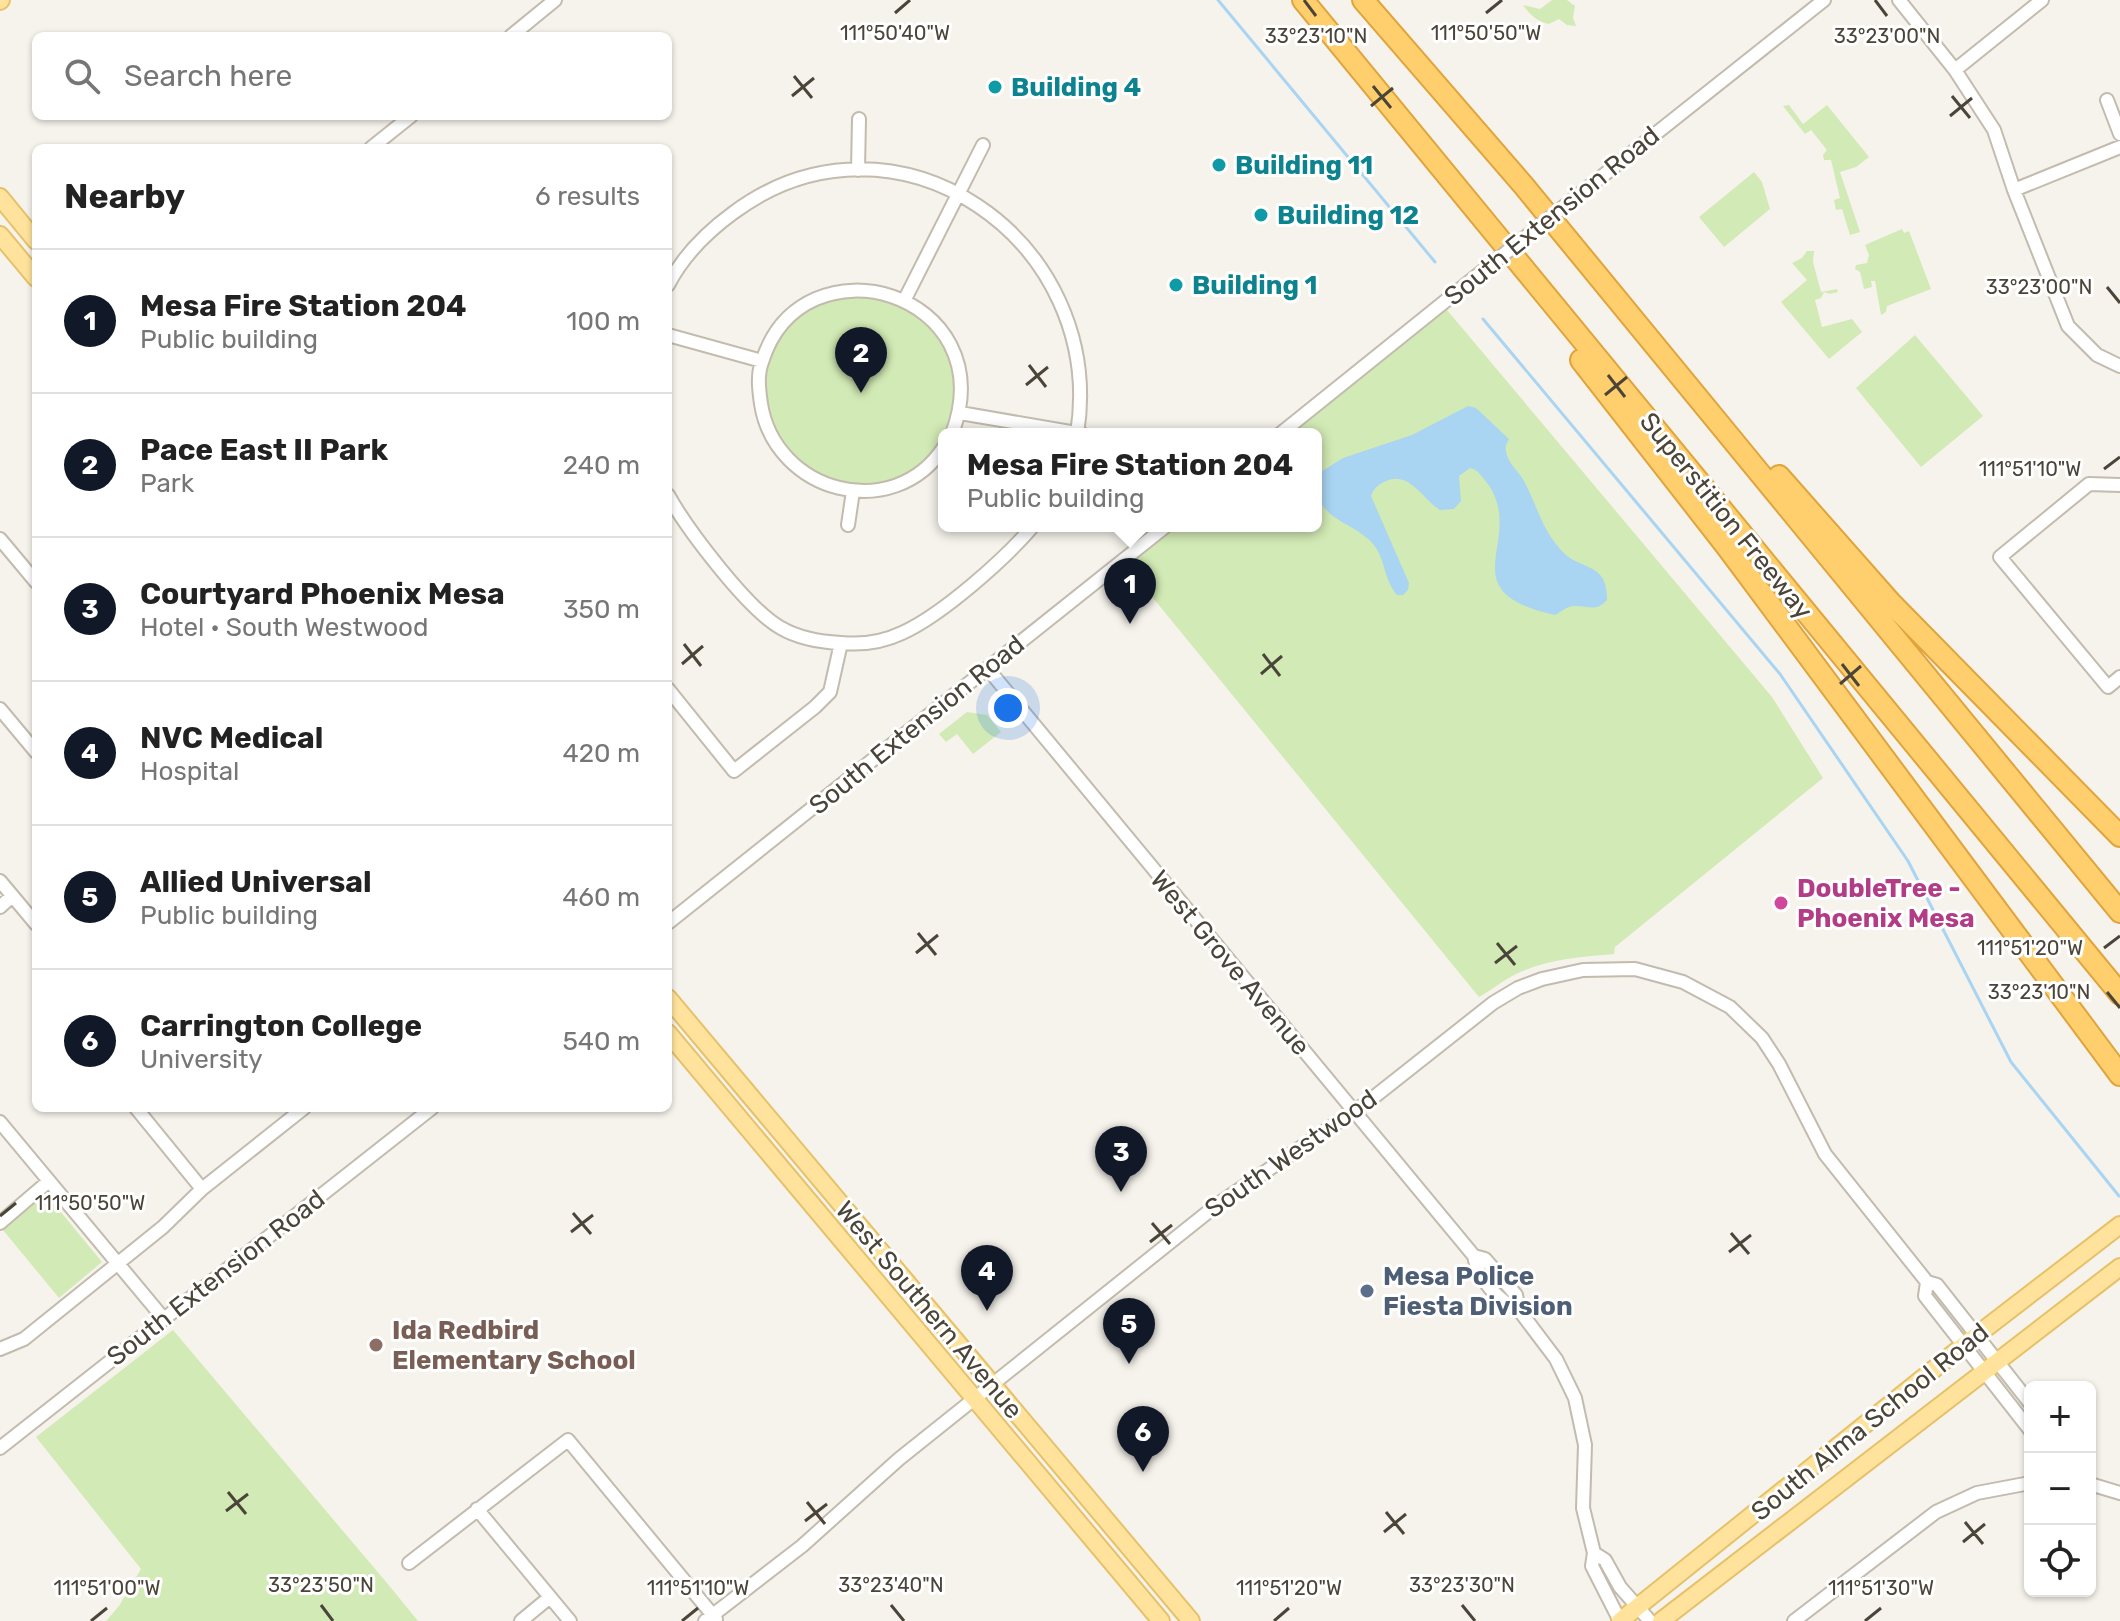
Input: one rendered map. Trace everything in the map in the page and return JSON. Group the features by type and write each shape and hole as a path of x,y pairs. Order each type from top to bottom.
{"highway":[{"path":"1289,0 1417,136"},
{"name":"Superstition Freeway","path":"1303,0 2120,994"},
{"name":"Superstition Freeway","path":"1363,0 1524,186 2120,912"},
{"path":"1524,186 1629,295 1787,485 1891,603 2120,836"},
{"path":"1483,219 1557,329 1727,547 2120,1075"}],"main road":[{"path":"0,197 32,236"},
{"path":"0,235 32,273"},
{"name":"West Southern Avenue","path":"672,1003 1191,1621"},
{"name":"West Southern Avenue","path":"672,1038 1161,1621"},
{"path":"684,1052 720,1079 746,1110 753,1112 759,1107"},
{"path":"834,1232 850,1216"},
{"name":"South Alma School Road","path":"1620,1621 2120,1225"},
{"name":"South Alma School Road","path":"1661,1621 2120,1267"},
{"path":"891,1300 923,1321 975,1382 991,1385"},
{"path":"974,1398 993,1402 1043,1461 1067,1475"},
{"path":"1090,1537 1127,1565 1161,1603 1177,1604"}],"street":[{"path":"516,32 555,0"},
{"name":"South Extension Road","path":"1287,428 1824,0"},
{"path":"1899,0 1955,70 1994,130 2014,190 2068,326 2097,355 2120,366"},
{"path":"1955,70 2042,0"},
{"path":"2107,100 2120,134"},
{"path":"858,170 859,119"},
{"path":"376,144 406,120"},
{"path":"905,299 983,145"},
{"path":"2014,190 2120,147"},
{"path":"672,278 682,262 722,222 765,192 814,176 858,170 887,172 959,193 1005,227 1031,253 1054,288 1071,329 1077,357 1079,428"},
{"path":"938,454 924,469 889,488 853,491 816,481 800,471 775,442 764,422 761,405 762,361 778,331 789,318 819,298 852,290 873,291 905,299 942,330 951,347 963,396 954,428"},
{"path":"672,336 762,361"},
{"path":"960,413 1045,428"},
{"path":"2120,485 2089,484 2000,557 2108,687 2120,677"},
{"path":"848,525 853,491"},
{"path":"672,502 683,520 763,615 779,628 815,641 859,644 902,634 926,620 984,574 1027,532"},
{"name":"South Extension Road","path":"672,920 1159,532"},
{"path":"0,539 32,577"},
{"path":"672,694 734,771 830,692 841,643"},
{"name":"West Grove Avenue","path":"988,669 1474,1256 1477,1270 1506,1304 1519,1310 1556,1359 1575,1398 1585,1445 1583,1508 1594,1553 1592,1566 1620,1621"},
{"path":"0,709 32,747"},
{"path":"0,881 32,919"},
{"path":"0,907 12,896"},
{"name":"South Westwood","path":"712,1619 802,1546 854,1496 1218,1204 1353,1112 1508,993 1561,974 1617,967 1668,976 1700,989 1730,1007 1762,1038 1779,1064 1825,1154 1927,1282 1925,1296 1971,1340 1991,1366"},
{"path":"139,1112 202,1189"},
{"path":"281,1112 288,1121"},
{"path":"0,1349 24,1339 299,1112"},
{"name":"South Extension Road","path":"0,1448 423,1112"},
{"path":"0,1122 164,1319"},
{"path":"0,1223 49,1181"},
{"path":"1991,1366 2024,1397"},
{"path":"1991,1366 2024,1420"},
{"path":"409,1563 568,1440 712,1619"},
{"path":"1794,1621 1936,1512 1977,1493 2024,1484"},
{"path":"2096,1486 2120,1493"},
{"path":"477,1509 570,1621"},
{"name":"West Grove Avenue","path":"1594,1553 1605,1560 1620,1587 1650,1621"},
{"path":"521,1621 550,1597"}],"green space":[{"path":"1552,0 1567,0 1575,6 1573,18 1576,26 1567,25 1559,19 1545,23 1523,5 1540,9"},
{"path":"1789,105 1803,124 1827,105 1869,157 1856,167 1840,172 1860,232 1850,235 1842,209 1836,210 1834,200 1840,198 1831,160 1824,160 1827,150 1811,130 1805,134 1783,106"},
{"path":"1754,172 1762,182 1770,209 1724,247 1699,217"},
{"path":"1902,229 1904,233 1909,231 1931,289 1887,306 1886,312 1881,315 1875,281 1871,281 1872,287 1864,289 1860,272 1855,269 1856,265 1867,263 1869,255 1865,245"},
{"path":"1807,251 1814,251 1813,262 1821,292 1837,289 1838,292 1824,292 1821,298 1815,300 1822,327 1852,319 1862,332 1829,359 1781,302 1807,280 1792,263"},
{"path":"841,297 879,297 913,311 939,337 953,371 953,409 947,428 938,428 938,444 913,469 879,483 841,483 807,469 781,443 767,409 767,371 781,337 807,311"},
{"path":"1442,304 1772,697 1823,778 1615,947 1614,954 1540,965 1511,976 1479,997 1122,560 1158,532 1322,532 1322,428 1287,428"},
{"path":"1915,335 1983,416 1921,467 1856,388"},
{"path":"967,712 987,715 1001,732 973,754 957,734 946,742 939,734"},
{"path":"46,1194 102,1262 59,1298 3,1230"},
{"path":"173,1330 418,1621 106,1621 119,1606 141,1569 36,1437"}],"water":[{"path":"1468,406 1476,408 1509,439 1506,447 1509,460 1523,479 1554,541 1568,556 1598,572 1606,587 1607,600 1595,607 1571,606 1555,615 1522,605 1504,592 1496,578 1500,525 1498,505 1488,484 1470,468 1459,476 1461,501 1454,509 1440,510 1415,487 1401,479 1384,482 1373,491 1371,496 1409,583 1403,595 1397,595 1376,548 1322,504 1322,471 1343,458 1412,435"}],"waterway":[{"path":"1218,0 1435,262"},
{"path":"1483,319 1780,674 1908,861 2011,1062 2119,1196"}],"place":[{"name":"Building 4","path":"995,87"},
{"name":"Building 11","path":"1219,165"},
{"name":"Building 12","path":"1261,215"},
{"name":"Building 1","path":"1176,285"},
{"name":"Pace East II Park","path":"861,393"},
{"name":"Mesa Fire Station 204","path":"1130,624"},
{"name":"DoubleTree - Phoenix Mesa","path":"1781,903"},
{"name":"Courtyard Phoenix Mesa","path":"1121,1192"},
{"name":"Mesa Police Fiesta Division","path":"1367,1291"},
{"name":"NVC Medical","path":"987,1311"},
{"name":"Ida Redbird Elementary School","path":"376,1345"},
{"name":"Allied Universal","path":"1129,1364"},
{"name":"Carrington College","path":"1143,1472"}]}
